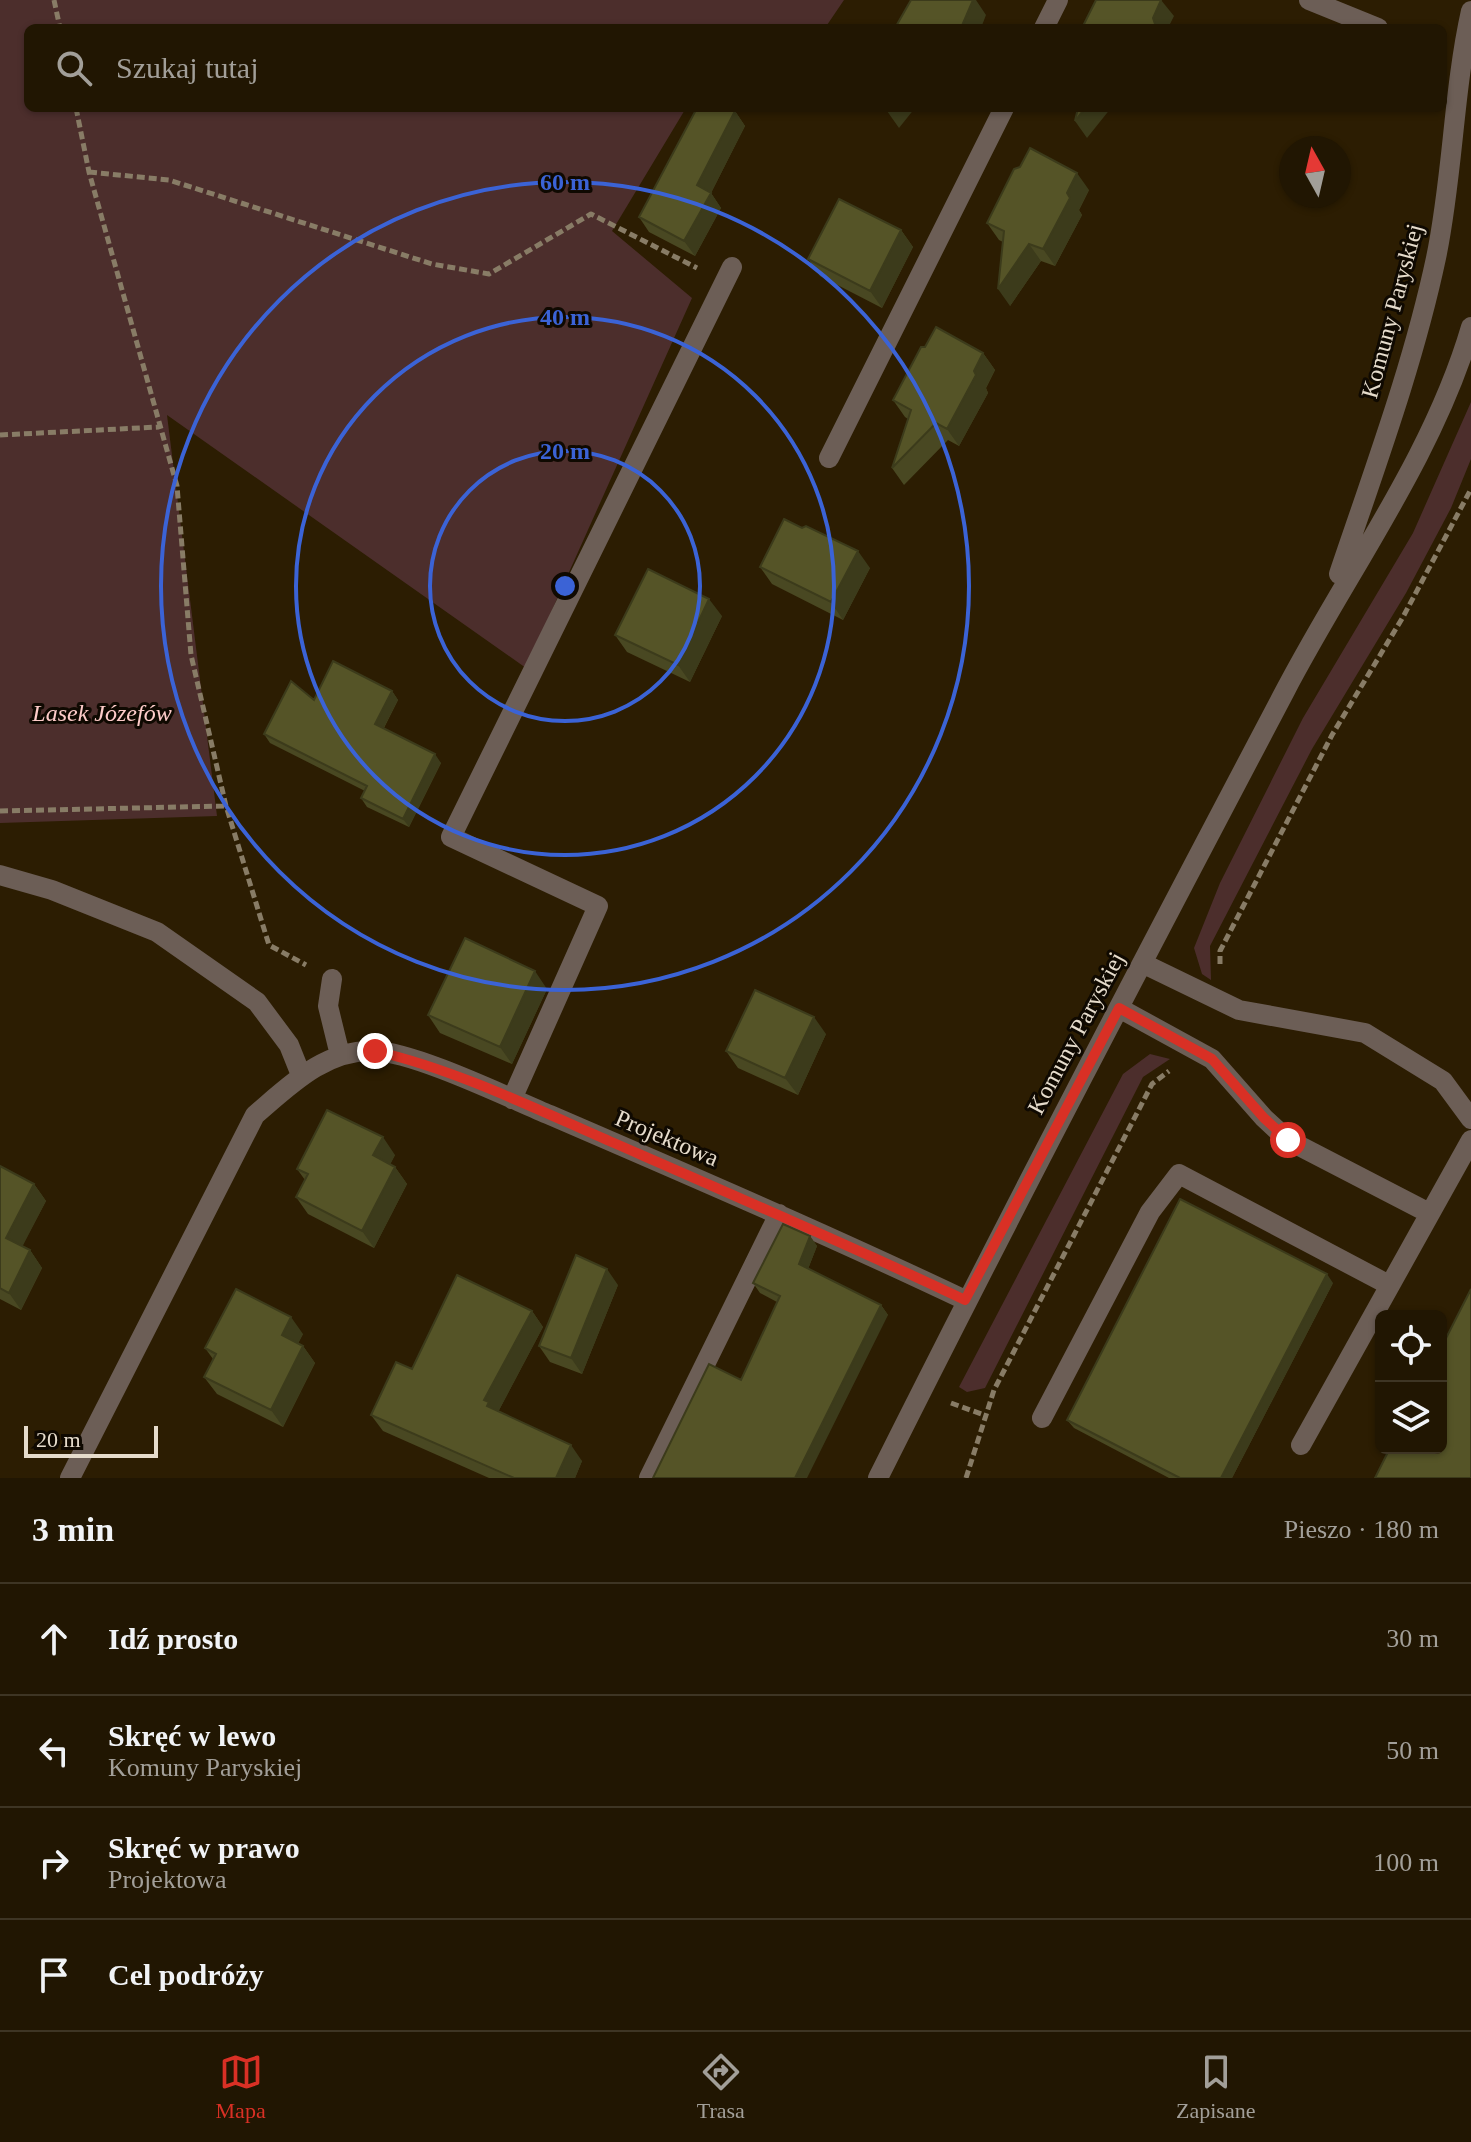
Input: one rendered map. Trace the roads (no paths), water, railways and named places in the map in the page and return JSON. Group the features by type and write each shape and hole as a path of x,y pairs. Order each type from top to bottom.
{"street":[{"path":"1046,24 1058,0"},
{"path":"1309,0 1368,24"},
{"name":"Komuny Paryskiej","path":"1325,615 1425,308 1445,208 1452,52 1471,11"},
{"path":"829,458 1002,112"},
{"path":"512,1099 598,906 451,837 728,274"},
{"name":"Komuny Paryskiej","path":"886,1475 965,1300 1325,615 1429,431 1454,379 1471,327"},
{"path":"0,875 52,890 157,932 257,1002 289,1045 301,1075"},
{"path":"1142,963 1239,1010 1365,1033 1443,1081 1471,1119"},
{"path":"70,1478 255,1115 301,1075 340,1055 328,1006 332,979"},
{"path":"1119,1008 1212,1059 1264,1118 1288,1140 1429,1213"},
{"name":"Projektowa","path":"340,1055 375,1051 407,1058 512,1099 779,1214 965,1300"},
{"path":"1301,1445 1471,1140"},
{"path":"1042,1418 1150,1212 1179,1174 1389,1285"},
{"path":"649,1478 779,1214"}],"park label":[{"name":"Lasek Józefów","path":"102,713"}]}
